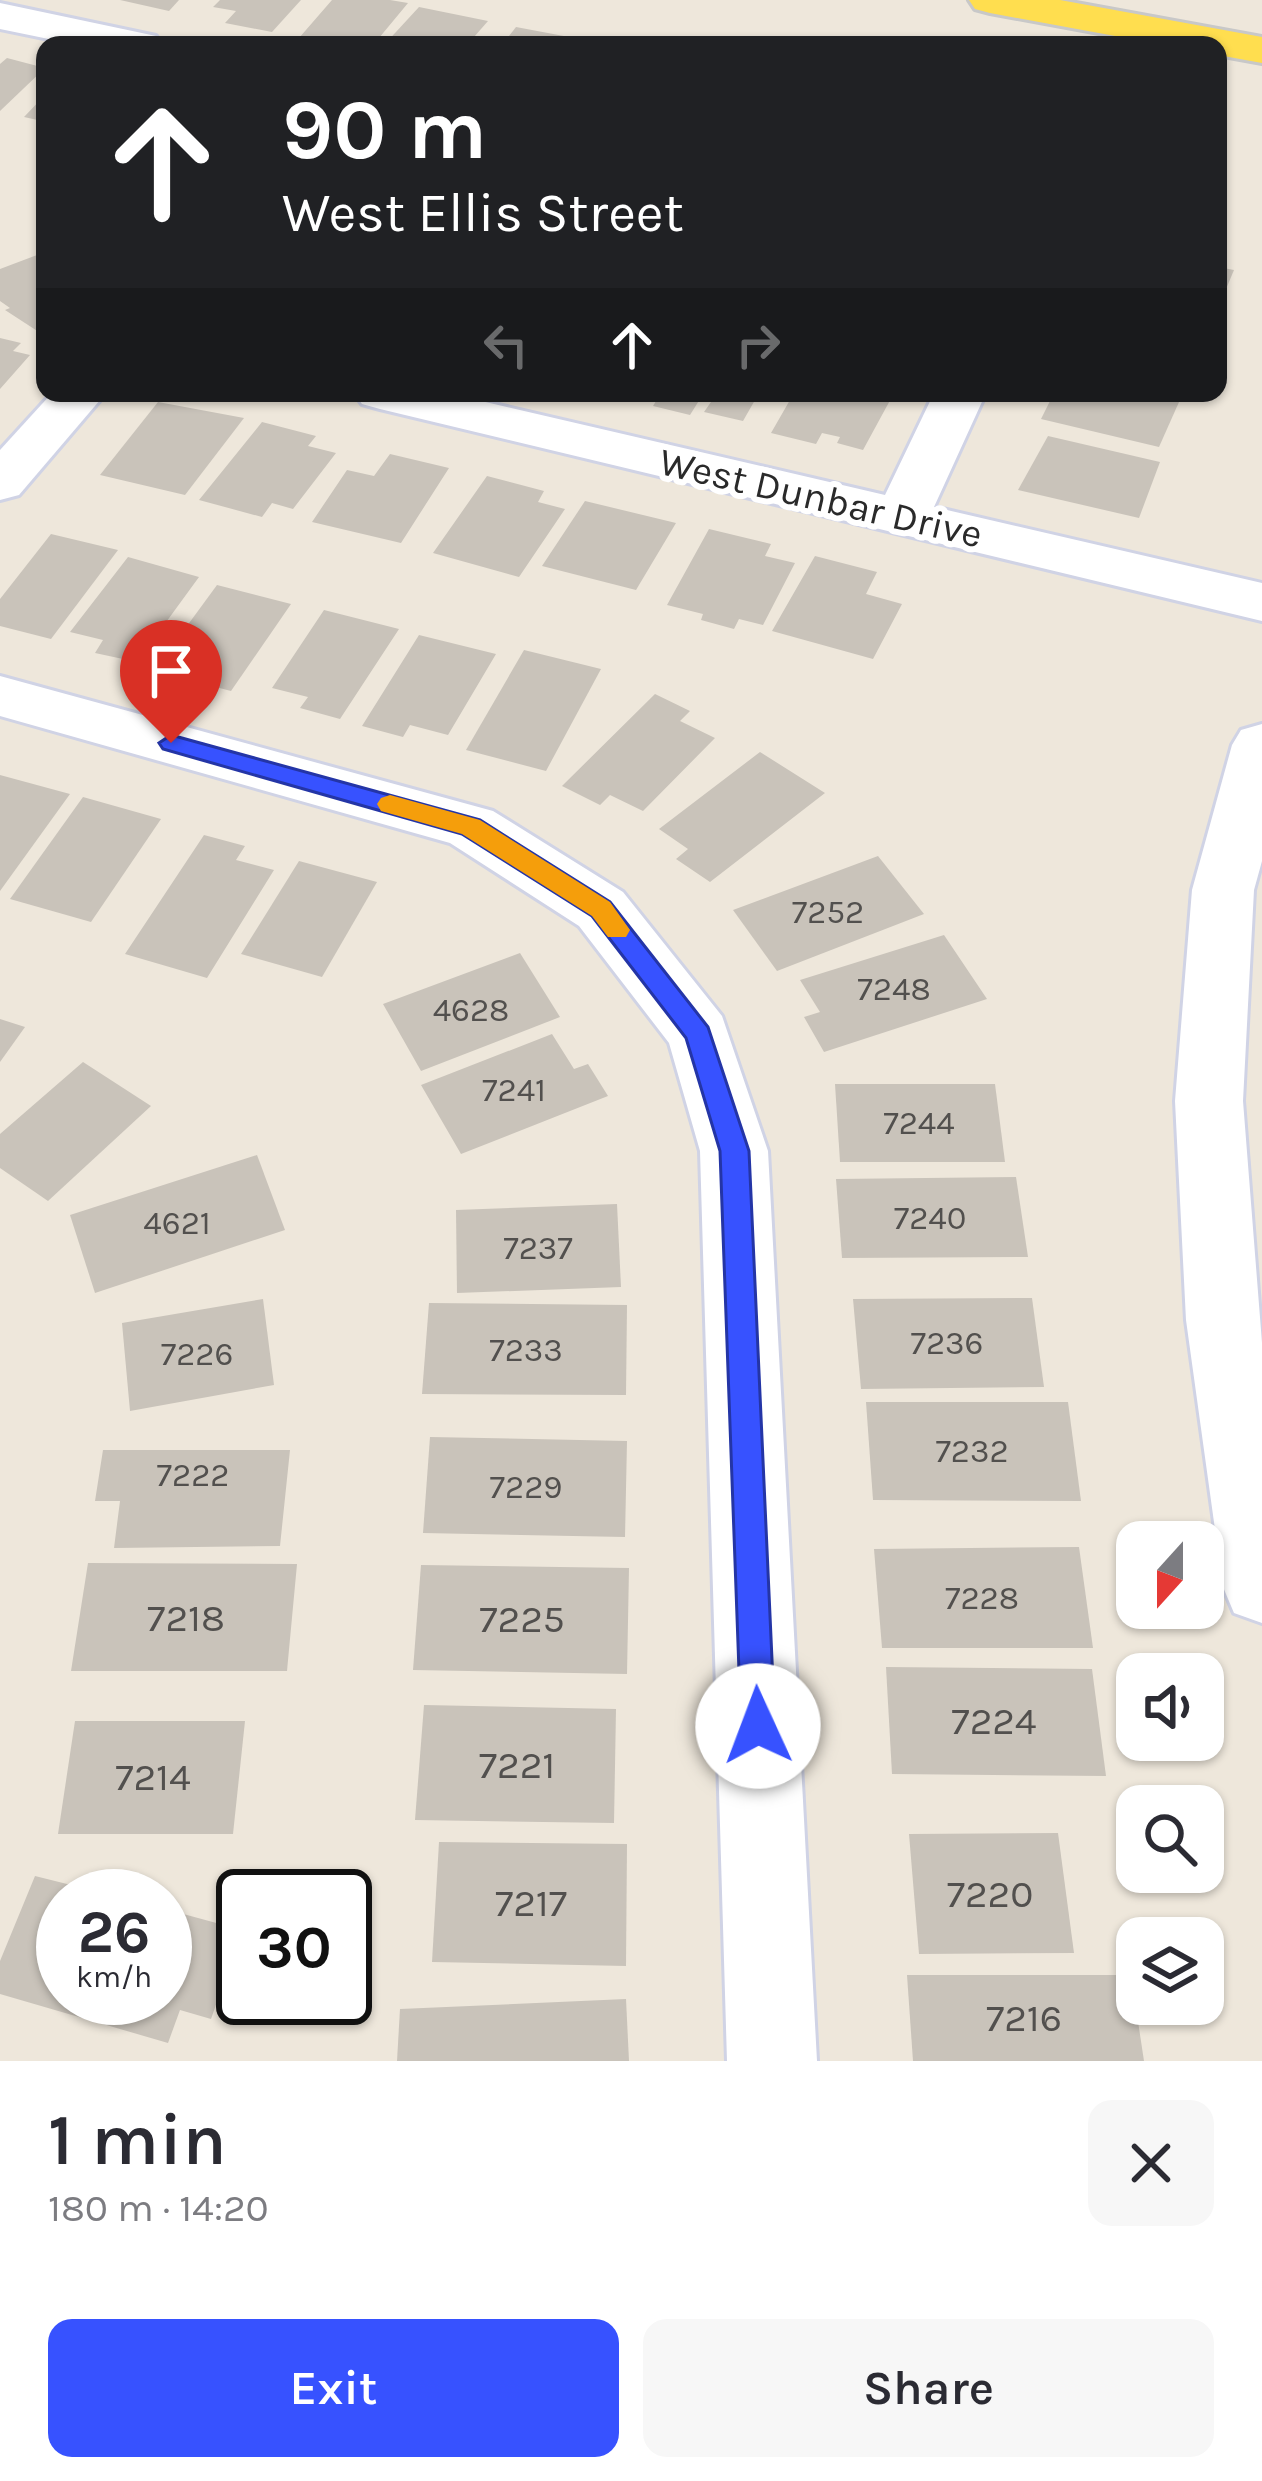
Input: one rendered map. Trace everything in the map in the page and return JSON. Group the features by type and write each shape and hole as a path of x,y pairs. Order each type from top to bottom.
{"main road":[{"path":"990,0 1186,36"},
{"path":"1227,44 1262,50"}],"street":[{"path":"0,16 97,36"},
{"path":"0,483 72,402"},
{"name":"West Dunbar Drive","path":"418,402 1262,602"},
{"path":"902,517 956,402"},
{"path":"0,696 471,827 601,909 699,1034 734,1151 772,2061"},
{"path":"1262,745 1222,890 1209,1101 1222,1320 1262,1587"}],"building":[{"path":"120,0 179,0 169,11"},
{"path":"220,0 301,0 272,32 225,23 236,11 213,7"},
{"path":"332,0 408,3 381,36 301,36"},
{"path":"419,7 488,21 475,36 392,36"},
{"path":"516,27 564,36 509,36"},
{"path":"7,58 36,66 36,77 0,111 0,64"},
{"path":"36,104 36,120 24,117"},
{"path":"36,255 36,330 5,310 10,308 0,301 0,269"},
{"path":"0,338 21,343 13,351 30,355 0,389"},
{"path":"158,402 244,418 185,495 100,475"},
{"path":"655,402 698,402 690,415 653,406"},
{"path":"711,402 754,402 743,421 704,412"},
{"path":"789,402 889,402 863,450 822,433 816,444 771,433"},
{"path":"1050,402 1179,402 1159,447 1041,419"},
{"path":"262,422 316,436 308,446 336,453 293,509 272,503 262,517 199,500"},
{"path":"1048,436 1160,462 1139,518 1018,490"},
{"path":"390,454 449,468 401,543 312,522 347,470 374,476"},
{"path":"487,476 544,491 538,502 565,509 519,577 433,553"},
{"path":"585,501 676,523 636,590 542,566"},
{"path":"709,529 771,544 765,556 795,563 763,625 739,619 734,629 701,620 703,614 667,605"},
{"path":"51,534 118,550 51,639 0,626 0,599"},
{"path":"815,556 877,572 866,594 902,604 873,659 772,631"},
{"path":"128,557 199,577 137,662 95,653 103,640 70,632"},
{"path":"217,585 291,604 231,691 154,671"},
{"path":"324,610 399,629 340,719 300,708 308,697 272,688"},
{"path":"419,635 496,654 448,735 410,725 403,737 362,726"},
{"path":"524,650 601,669 546,771 466,750"},
{"path":"655,694 690,711 680,721 715,738 643,811 610,795 600,805 562,786"},
{"path":"760,752 825,793 710,882 676,859 688,849 659,829"},
{"path":"0,775 70,794 0,891"},
{"path":"83,797 161,819 91,922 10,899"},
{"path":"204,835 245,846 236,860 274,870 207,978 125,954"},
{"path":"878,856 924,914 777,971 733,910"},
{"path":"299,861 377,882 322,977 241,954"},
{"path":"944,935 987,999 824,1052 804,1017 820,1012 800,980"},
{"path":"520,953 560,1017 421,1071 383,1004"},
{"path":"0,1019 25,1027 0,1062"},
{"path":"552,1034 574,1069 588,1064 608,1096 461,1154 421,1085"},
{"path":"83,1062 151,1106 48,1201 0,1168 0,1134"},
{"path":"835,1084 995,1084 1005,1162 840,1162"},
{"path":"257,1155 285,1230 95,1293 70,1215"},
{"path":"1016,1177 1028,1257 842,1258 836,1179"},
{"path":"617,1204 621,1287 457,1293 456,1210"},
{"path":"1032,1298 1044,1387 861,1389 853,1299"},
{"path":"263,1299 274,1385 130,1411 122,1323"},
{"path":"429,1303 627,1305 626,1395 422,1394"},
{"path":"866,1402 1068,1402 1081,1501 873,1500"},
{"path":"430,1437 627,1441 625,1537 423,1533"},
{"path":"103,1450 290,1450 280,1546 114,1548 120,1501 95,1501"},
{"path":"1079,1547 1093,1648 882,1648 874,1549"},
{"path":"88,1563 297,1564 287,1671 71,1671"},
{"path":"421,1565 629,1568 627,1674 413,1670"},
{"path":"886,1667 1092,1669 1106,1776 892,1774"},
{"path":"424,1705 616,1709 614,1823 415,1820"},
{"path":"75,1721 245,1721 233,1834 58,1834"},
{"path":"1058,1833 1074,1953 919,1954 909,1834"},
{"path":"439,1842 627,1844 626,1966 432,1962"},
{"path":"36,1876 36,2004 0,1994 0,1961"},
{"path":"192,1916 216,1923 216,2005 211,2019 192,2013"},
{"path":"907,1975 1116,1975 1116,2025 1139,2025 1144,2061 913,2061"},
{"path":"626,1999 629,2061 397,2061 400,2009"},
{"path":"106,2025 175,2025 168,2043"}],"slow traffic":[{"path":"390,804 471,827 601,909 617,930"}],"route":[{"path":"171,743 471,827 601,909 699,1034 734,1151 758,1726"}]}
